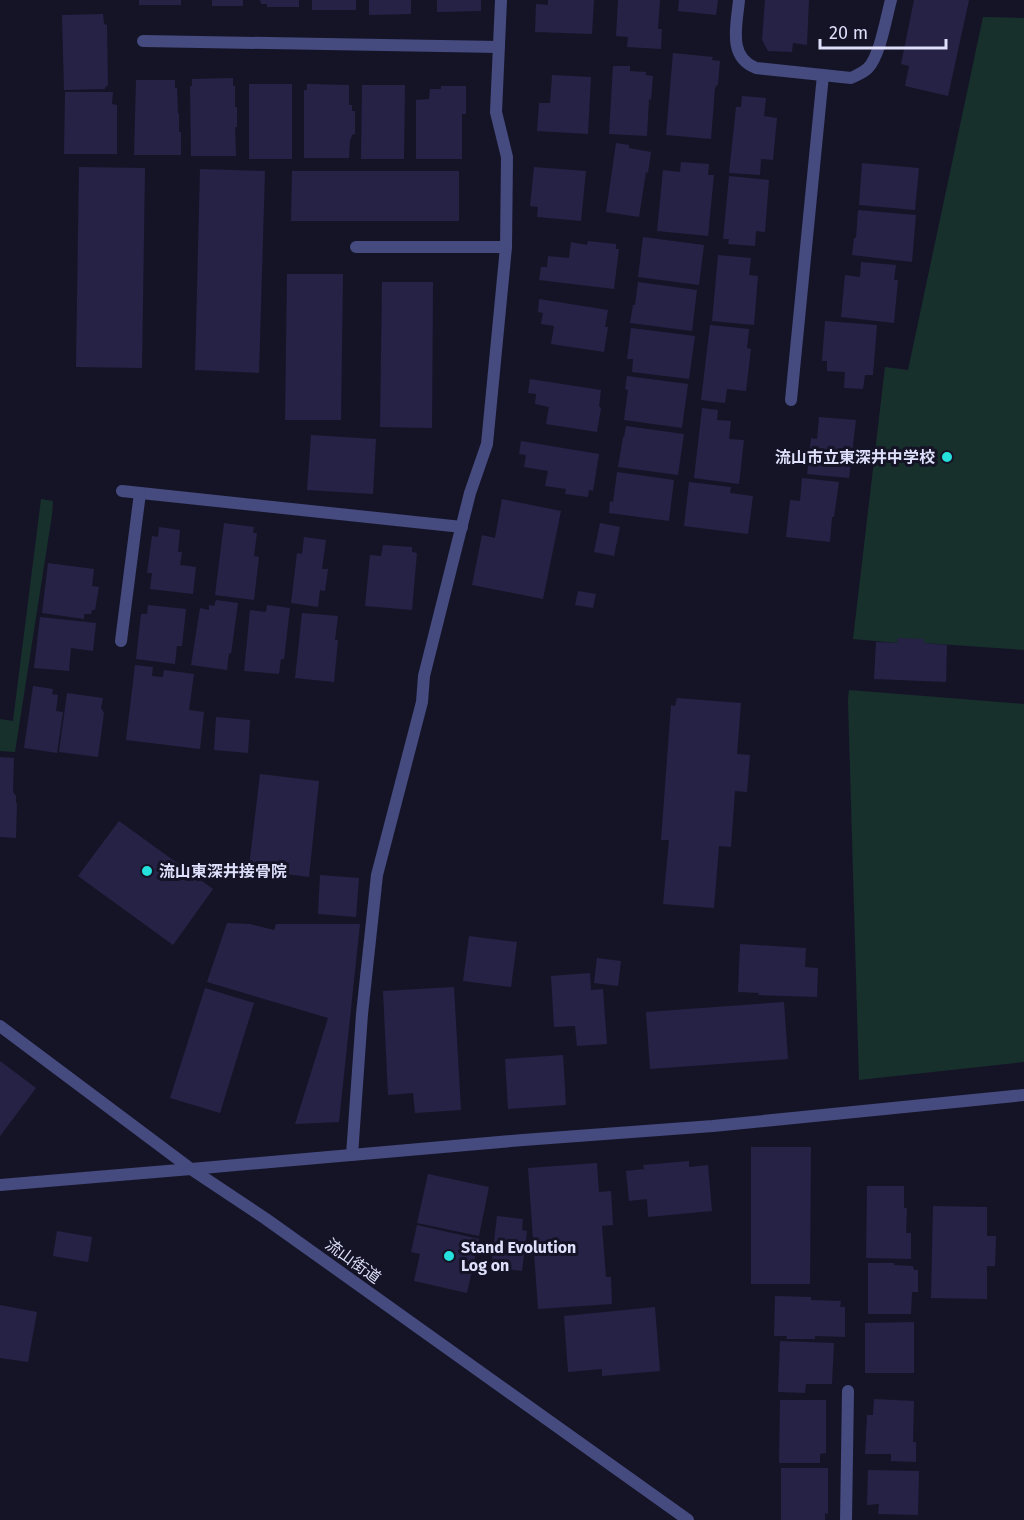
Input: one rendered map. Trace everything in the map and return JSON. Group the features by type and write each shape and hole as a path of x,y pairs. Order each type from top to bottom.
{"street":[{"path":"352,1155 362,1014 376,874 422,702 424,676 470,493 487,444 506,247 507,157 496,112 501,0"},
{"path":"739,0 736,44 739,56 747,65 756,68 851,78 861,74 876,57 891,0"},
{"path":"143,41 499,47"},
{"path":"791,400 823,75"},
{"path":"356,247 506,247"},
{"path":"122,491 462,527"},
{"path":"121,641 140,494"},
{"name":"流山街道","path":"0,1026 191,1169 266,1219 688,1520"},
{"path":"0,1185 713,1126 1024,1095"},
{"path":"846,1520 848,1391"}],"green space":[{"path":"983,17 1024,18 1024,650 924,643 924,639 897,639 898,643 853,639 885,367 908,370"},
{"path":"41,499 53,501 52,515 15,752 0,751 0,719 13,721"},
{"path":"849,690 1024,704 1024,1062 859,1080"}],"building":[{"path":"139,0 181,0 181,5 139,5"},
{"path":"212,0 243,0 243,6 212,6"},
{"path":"260,0 299,0 299,7 267,7 267,4 261,4"},
{"path":"312,0 356,0 356,10 312,10"},
{"path":"369,0 411,0 411,14 369,15"},
{"path":"437,0 481,0 481,11 437,12"},
{"path":"548,0 594,0 592,34 535,32 536,4 548,5"},
{"path":"618,0 660,0 658,29 662,29 661,49 627,47 628,37 616,36"},
{"path":"679,0 718,0 716,15 678,11"},
{"path":"765,0 809,0 807,45 793,43 792,52 768,51 762,40"},
{"path":"914,0 969,0 948,96 905,86 909,66 901,64"},
{"path":"103,14 104,24 107,25 108,86 105,89 64,90 62,15"},
{"path":"673,53 713,57 712,60 720,61 718,84 715,88 711,139 666,135"},
{"path":"613,66 630,66 630,71 646,72 646,75 653,76 647,136 609,134"},
{"path":"552,75 591,77 588,134 537,131 539,103 550,103"},
{"path":"233,78 235,107 237,107 236,156 191,156 190,86 192,86 192,79"},
{"path":"136,80 175,80 179,132 181,132 181,155 134,155"},
{"path":"249,84 292,84 292,159 249,159"},
{"path":"307,84 349,85 349,105 352,105 352,111 355,111 355,134 350,140 349,158 304,158 304,90 307,90"},
{"path":"362,85 405,85 404,159 361,159"},
{"path":"441,86 466,86 466,114 462,114 462,159 416,159 416,100 429,99 430,89 441,89"},
{"path":"65,92 113,92 112,104 117,105 117,154 64,154"},
{"path":"742,96 766,98 764,116 777,118 773,160 761,159 760,175 729,173 736,107 741,107"},
{"path":"616,143 651,152 639,217 606,212"},
{"path":"681,162 709,164 708,175 714,175 708,236 657,231 663,170 680,172"},
{"path":"862,163 919,168 915,210 859,205"},
{"path":"79,167 145,168 142,368 76,367"},
{"path":"534,167 586,171 581,221 537,217 538,207 530,206"},
{"path":"200,169 265,171 259,373 195,370"},
{"path":"292,171 459,171 459,221 291,221"},
{"path":"729,176 769,180 765,232 756,231 755,246 728,244 729,239 723,239"},
{"path":"858,210 916,215 912,262 852,255"},
{"path":"643,237 704,245 699,285 638,277"},
{"path":"588,241 616,244 616,249 619,249 614,289 539,280 541,267 547,267 548,256 569,258 571,242 587,245"},
{"path":"718,255 751,258 749,275 758,276 754,325 712,321"},
{"path":"861,262 896,265 894,280 898,280 894,323 841,317 845,275 860,277"},
{"path":"287,274 343,274 341,420 285,420"},
{"path":"382,282 433,282 432,428 380,427"},
{"path":"638,282 697,290 692,331 630,323"},
{"path":"539,299 608,310 604,352 551,344 554,326 541,324 543,313 538,312"},
{"path":"825,321 877,325 873,375 865,375 863,389 844,388 845,372 827,371 827,361 822,361"},
{"path":"710,325 749,329 747,348 751,349 746,391 727,389 725,403 701,400"},
{"path":"631,328 695,336 689,379 632,372 633,359 627,359"},
{"path":"627,376 688,384 682,428 624,420 628,390 625,389"},
{"path":"530,379 601,390 597,432 546,424 549,407 535,404 536,394 528,393"},
{"path":"702,408 718,410 717,420 731,421 729,439 744,440 739,484 694,478"},
{"path":"819,417 856,420 849,478 807,474 811,438 817,439"},
{"path":"626,426 684,434 678,475 618,467"},
{"path":"311,435 376,439 373,494 307,490"},
{"path":"521,441 599,454 593,491 589,490 588,497 565,494 566,489 545,486 548,471 524,467 526,455 519,454"},
{"path":"617,472 674,480 669,521 609,513 610,501 613,502"},
{"path":"802,478 839,482 830,542 786,537 790,500 800,501"},
{"path":"689,482 731,487 730,493 753,496 748,534 684,526"},
{"path":"502,499 561,511 543,599 472,585 482,535 495,538"},
{"path":"224,523 254,527 253,533 257,533 254,556 259,557 254,600 215,595"},
{"path":"600,523 620,527 614,556 594,552"},
{"path":"159,527 180,530 178,552 182,552 180,565 196,567 193,594 150,589 152,573 147,573 152,536 158,537"},
{"path":"304,537 326,540 322,569 328,569 325,591 320,590 318,607 291,603 297,553 302,554"},
{"path":"383,545 412,547 412,552 417,553 412,610 365,606 370,555 381,556"},
{"path":"48,563 94,569 92,586 99,587 95,610 92,610 91,614 84,614 84,619 42,613"},
{"path":"578,591 596,594 593,608 575,605"},
{"path":"216,600 238,603 227,670 191,665 200,608 209,610 209,605 214,606"},
{"path":"148,605 186,609 182,646 177,646 175,664 136,659 141,614 147,614"},
{"path":"267,605 290,608 284,659 281,659 279,674 244,671 250,610 266,612"},
{"path":"302,613 338,616 334,682 295,678"},
{"path":"40,617 96,623 93,651 71,648 69,671 34,668"},
{"path":"897,638 924,639 924,643 947,645 946,682 874,679 876,642 898,643"},
{"path":"135,665 153,667 152,676 163,677 164,670 194,674 189,710 204,712 200,749 126,740"},
{"path":"33,686 53,689 52,694 58,695 56,711 63,712 57,753 24,748"},
{"path":"67,693 103,698 101,708 104,713 98,757 59,752"},
{"path":"677,698 741,703 737,754 750,755 747,792 735,791 731,847 719,846 714,908 663,904 669,840 661,840 671,705 675,706"},
{"path":"216,717 250,720 248,753 214,750"},
{"path":"0,757 14,758 13,792 17,803 16,838 0,837"},
{"path":"260,774 319,781 309,877 286,874 285,880 248,875"},
{"path":"119,821 213,889 173,945 78,876"},
{"path":"320,875 359,878 356,917 318,914"},
{"path":"227,923 250,924 274,930 276,924 360,924 339,1122 295,1124 328,1018 207,982"},
{"path":"469,936 517,942 511,987 463,981"},
{"path":"740,944 806,948 805,967 818,968 817,997 738,992"},
{"path":"597,958 621,961 618,986 594,983"},
{"path":"590,973 591,990 603,989 607,1044 577,1046 575,1026 554,1027 551,976"},
{"path":"454,987 461,1110 415,1113 413,1093 388,1095 383,991"},
{"path":"205,988 254,1003 220,1113 170,1098"},
{"path":"784,1002 788,1059 650,1069 646,1012"},
{"path":"563,1055 566,1105 508,1109 505,1059"},
{"path":"0,1061 36,1088 0,1136"},
{"path":"751,1147 811,1147 810,1284 751,1284"},
{"path":"689,1161 689,1167 708,1165 712,1211 648,1217 647,1199 629,1201 626,1171 644,1169 643,1165"},
{"path":"597,1163 599,1192 611,1191 613,1225 602,1226 606,1277 611,1277 612,1304 538,1309 528,1168"},
{"path":"428,1174 489,1187 479,1236 417,1223"},
{"path":"867,1186 904,1186 904,1208 907,1208 906,1233 911,1233 911,1259 866,1258"},
{"path":"933,1206 987,1207 987,1236 996,1236 995,1266 987,1266 987,1299 931,1298"},
{"path":"497,1216 523,1219 522,1230 527,1231 522,1271 491,1267"},
{"path":"417,1225 479,1239 467,1293 414,1281 420,1254 411,1252"},
{"path":"57,1231 92,1237 88,1262 53,1256"},
{"path":"868,1263 894,1263 894,1265 913,1266 914,1270 918,1270 918,1292 912,1292 911,1314 868,1314"},
{"path":"775,1296 841,1301 840,1307 845,1307 845,1337 815,1336 815,1339 786,1339 787,1336 774,1336"},
{"path":"0,1305 37,1312 28,1362 0,1358"},
{"path":"655,1307 660,1371 602,1376 602,1369 568,1372 564,1316"},
{"path":"914,1322 914,1373 865,1373 865,1323"},
{"path":"780,1341 834,1343 832,1384 806,1384 805,1393 778,1392"},
{"path":"874,1399 914,1401 913,1442 916,1442 916,1462 891,1461 891,1454 865,1454 867,1415 873,1415"},
{"path":"780,1400 826,1400 826,1453 820,1454 820,1463 779,1463"},
{"path":"781,1468 828,1468 828,1514 825,1513 825,1520 781,1520"},
{"path":"868,1470 919,1471 918,1515 878,1514 879,1504 867,1505"}],"place":[{"name":"流山市立東深井中学校","path":"947,457"},
{"name":"流山東深井接骨院","path":"147,871"},
{"name":"Stand Evolution Log on","path":"449,1256"}]}
